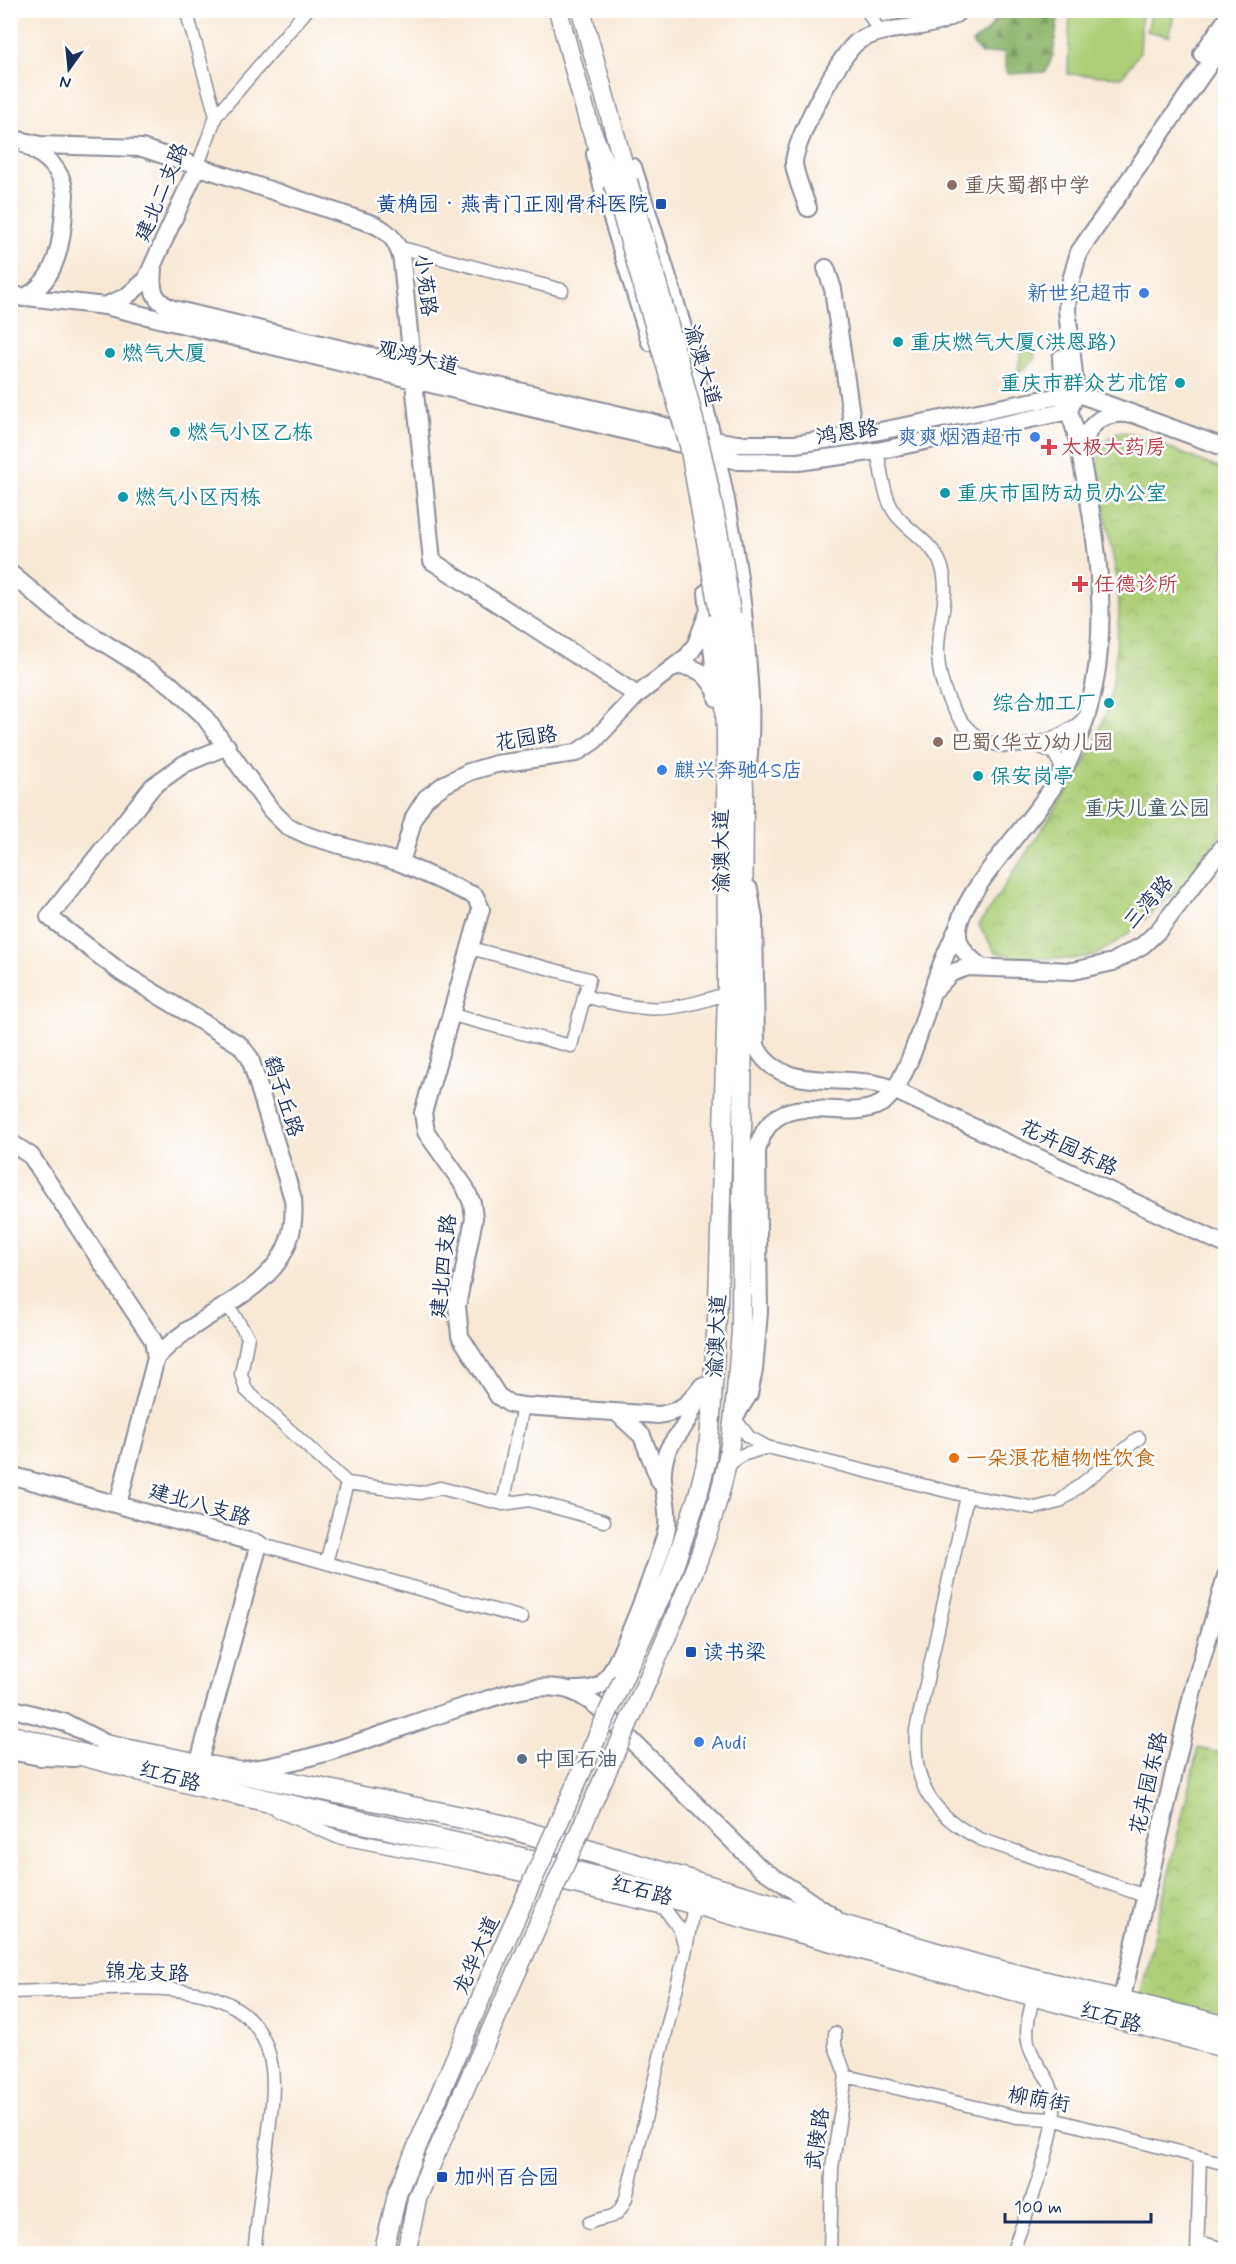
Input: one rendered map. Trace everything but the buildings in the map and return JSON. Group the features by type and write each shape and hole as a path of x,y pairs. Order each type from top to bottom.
{"highway":[{"path":"10,1723 58,1741"},
{"path":"10,1736 58,1741"},
{"name":"红石路","path":"58,1741 108,1753 237,1793 515,1857 1226,2047"},
{"name":"红石路","path":"108,1753 198,1765 504,1826 979,1966 1226,2027"}],"main road":[{"name":"渝澳大道","path":"558,10 590,123 621,182"},
{"name":"渝澳大道","path":"406,2253 417,2199 430,2168 689,1584 726,1467 734,1418 741,1331 744,866 720,611 721,538 702,444 621,182 581,10"},
{"name":"渝澳大道","path":"623,1679 671,1575 698,1495 708,1448 716,1329 735,787"},
{"name":"龙华大道","path":"383,2253 399,2191 502,1949 623,1679"}],"street":[{"path":"186,10 216,116"},
{"name":"建北二支路","path":"105,306 138,288 153,269 198,165 216,116 307,10"},
{"path":"867,10 880,33"},
{"path":"807,208 794,164 796,144 841,59 859,40 880,33 934,25 950,20 961,10"},
{"path":"1139,1438 1059,1502 1035,1508 967,1496 767,1447 749,1437 734,1418 749,1394 754,1370 759,1312 756,1151 759,1139 775,1121 795,1109 860,1110 880,1104 893,1090 912,1054 958,927 985,876 1044,801 1063,770 1087,717 1100,657 1101,628 1097,568 1057,311 1058,290 1069,248 1226,20"},
{"path":"1070,399 1068,291 1079,252 1226,40"},
{"path":"596,68 633,168 714,440 727,501 744,613 750,697 751,746 735,787"},
{"path":"590,123 602,186 679,436 720,611 717,691 719,739 735,787"},
{"name":"小苑路","path":"13,138 40,144 142,148 374,224 388,233 398,246 402,262 432,561 637,695"},
{"name":"小苑路","path":"13,138 43,156 56,167 64,185 65,194 53,270 39,289 17,297"},
{"path":"398,246 562,290"},
{"path":"826,268 833,289 854,436"},
{"name":"观鸿大道","path":"153,269 153,292 164,305 173,309 414,373"},
{"path":"17,297 105,306"},
{"name":"观鸿大道","path":"105,306 414,373 679,436 714,440"},
{"path":"1070,399 1140,416 1226,448"},
{"name":"鸿恩路","path":"718,457 768,462 798,462 877,451 1044,416 1070,399"},
{"name":"鸿恩路","path":"714,440 766,445 854,436 1070,399"},
{"path":"1081,460 1085,437 1096,421 1120,414 1140,416"},
{"path":"1044,416 1064,421 1076,435"},
{"name":"观鸿大道","path":"679,436 718,457"},
{"path":"877,451 892,508 929,545 938,557 943,571 945,607 938,657 947,695 956,714 973,734 990,744 1007,747 1034,744 1066,733 1087,717"},
{"path":"695,506 700,495 708,491 721,493 727,501"},
{"name":"建北四支路","path":"10,573 63,618 171,685 204,716 271,810 287,826 309,836 401,863 475,896 481,909 423,1113 426,1132 472,1203 474,1218 457,1306 457,1321 460,1336 498,1396 510,1404 523,1406 659,1415 680,1410 688,1405 702,1386"},
{"name":"花园路","path":"401,863 414,817 426,798 445,784 469,772 496,764 576,753 594,741 637,695 678,666 720,611"},
{"path":"678,666 701,671 708,676 717,691"},
{"path":"1034,744 1054,753 1063,770"},
{"name":"鹞子丘路","path":"156,1358 179,1336 264,1280 291,1240 295,1220 293,1199 250,1058 240,1046 123,973 49,917 153,786 184,764 227,746"},
{"name":"三湾路","path":"933,993 957,969 980,966 1073,971 1113,962 1143,945 1159,930 1226,843"},
{"name":"花卉园东路","path":"744,866 754,919 756,1047 762,1060 772,1069 800,1078 863,1080 893,1090 1226,1245"},
{"path":"958,927 960,943 966,954 980,966"},
{"path":"452,1015 571,1046 589,979 470,948"},
{"path":"584,996 622,1007 666,1009 695,1005 727,993"},
{"path":"10,1142 31,1156 153,1340 156,1358 118,1504"},
{"path":"227,1304 248,1337 242,1374 246,1390 347,1483 420,1493 440,1488 503,1504 529,1500 604,1521"},
{"path":"145,1329 166,1336 179,1336"},
{"path":"662,1486 666,1454 684,1428 702,1386 716,1329"},
{"path":"503,1504 523,1406"},
{"path":"573,1690 592,1689 603,1683 614,1666 660,1553 667,1526 662,1486 642,1436 617,1413"},
{"path":"726,1467 742,1455 767,1447"},
{"name":"建北八支路","path":"10,1475 259,1544 198,1765"},
{"path":"326,1563 347,1483"},
{"path":"967,1496 916,1730 915,1754 919,1778 939,1812 956,1827 980,1839 1145,1896"},
{"path":"259,1544 522,1618"},
{"name":"花卉园东路","path":"1121,2002 1193,1690 1226,1576"},
{"name":"红石路","path":"234,1772 298,1762 329,1754 441,1714 522,1689 556,1687 573,1690 598,1707 614,1722 759,1867 801,1898 851,1927"},
{"path":"10,1708 66,1723 108,1753"},
{"path":"10,1751 40,1757 108,1753"},
{"path":"237,1793 337,1837 487,1867 664,1908 694,1904 686,1949 626,2198 620,2212 612,2218 589,2223"},
{"path":"664,1908 679,1928 686,1949"},
{"name":"锦龙支路","path":"10,1992 167,1988 212,1996 232,2006 248,2018 261,2034 268,2051 273,2085 254,2253"},
{"path":"1012,2253 1051,2136 1052,2086 1029,2048 1026,2034 1033,1996"},
{"name":"武陵路","path":"830,2253 832,2168 846,2076 835,2046 835,2033"},
{"name":"柳荫街","path":"846,2076 1017,2117 1052,2119 1226,2164"},
{"path":"1200,2158 1198,2248 1226,2248"}],"green space":[{"path":"1001,11 1059,11 1053,55 1046,72 1007,74 1004,52 981,54 972,43 989,29"},
{"path":"1070,11 1142,11 1140,52 1122,77 1068,74"},
{"path":"1152,11 1175,11 1169,36 1147,31"},
{"path":"1035,345 1035,360 1017,374 1022,348"},
{"name":"重庆儿童公园","path":"1117,432 1133,433 1225,471 1225,829 1186,883 1124,937 1096,955 1072,959 1016,957 995,952 979,925 1078,774 1094,745 1106,713 1113,684 1119,614 1118,584 1097,468 1098,456 1102,447"},
{"path":"1198,1748 1225,1754 1225,2018 1140,1997"}],"place":[{"name":"重庆蜀都中学","path":"952,185"},
{"name":"黄桷园‧燕青门正刚骨科医院","path":"661,204"},
{"name":"新世纪超市","path":"1144,293"},
{"name":"重庆燃气大厦(洪恩路)","path":"898,342"},
{"name":"燃气大厦","path":"110,353"},
{"name":"重庆市群众艺术馆","path":"1180,383"},
{"name":"燃气小区乙栋","path":"175,432"},
{"name":"爽爽烟酒超市","path":"1035,437"},
{"name":"太极大药房","path":"1049,447"},
{"name":"重庆市国防动员办公室","path":"945,493"},
{"name":"燃气小区丙栋","path":"123,497"},
{"name":"任德诊所","path":"1080,584"},
{"name":"综合加工厂","path":"1109,703"},
{"name":"巴蜀(华立)幼儿园","path":"938,742"},
{"name":"麒兴奔驰4S店","path":"662,770"},
{"name":"保安岗亭","path":"978,776"},
{"name":"一朵浪花植物性饮食","path":"954,1458"},
{"name":"读书梁","path":"691,1652"},
{"name":"Audi","path":"699,1742"},
{"name":"中国石油","path":"522,1759"},
{"name":"加州百合园","path":"442,2177"}]}
